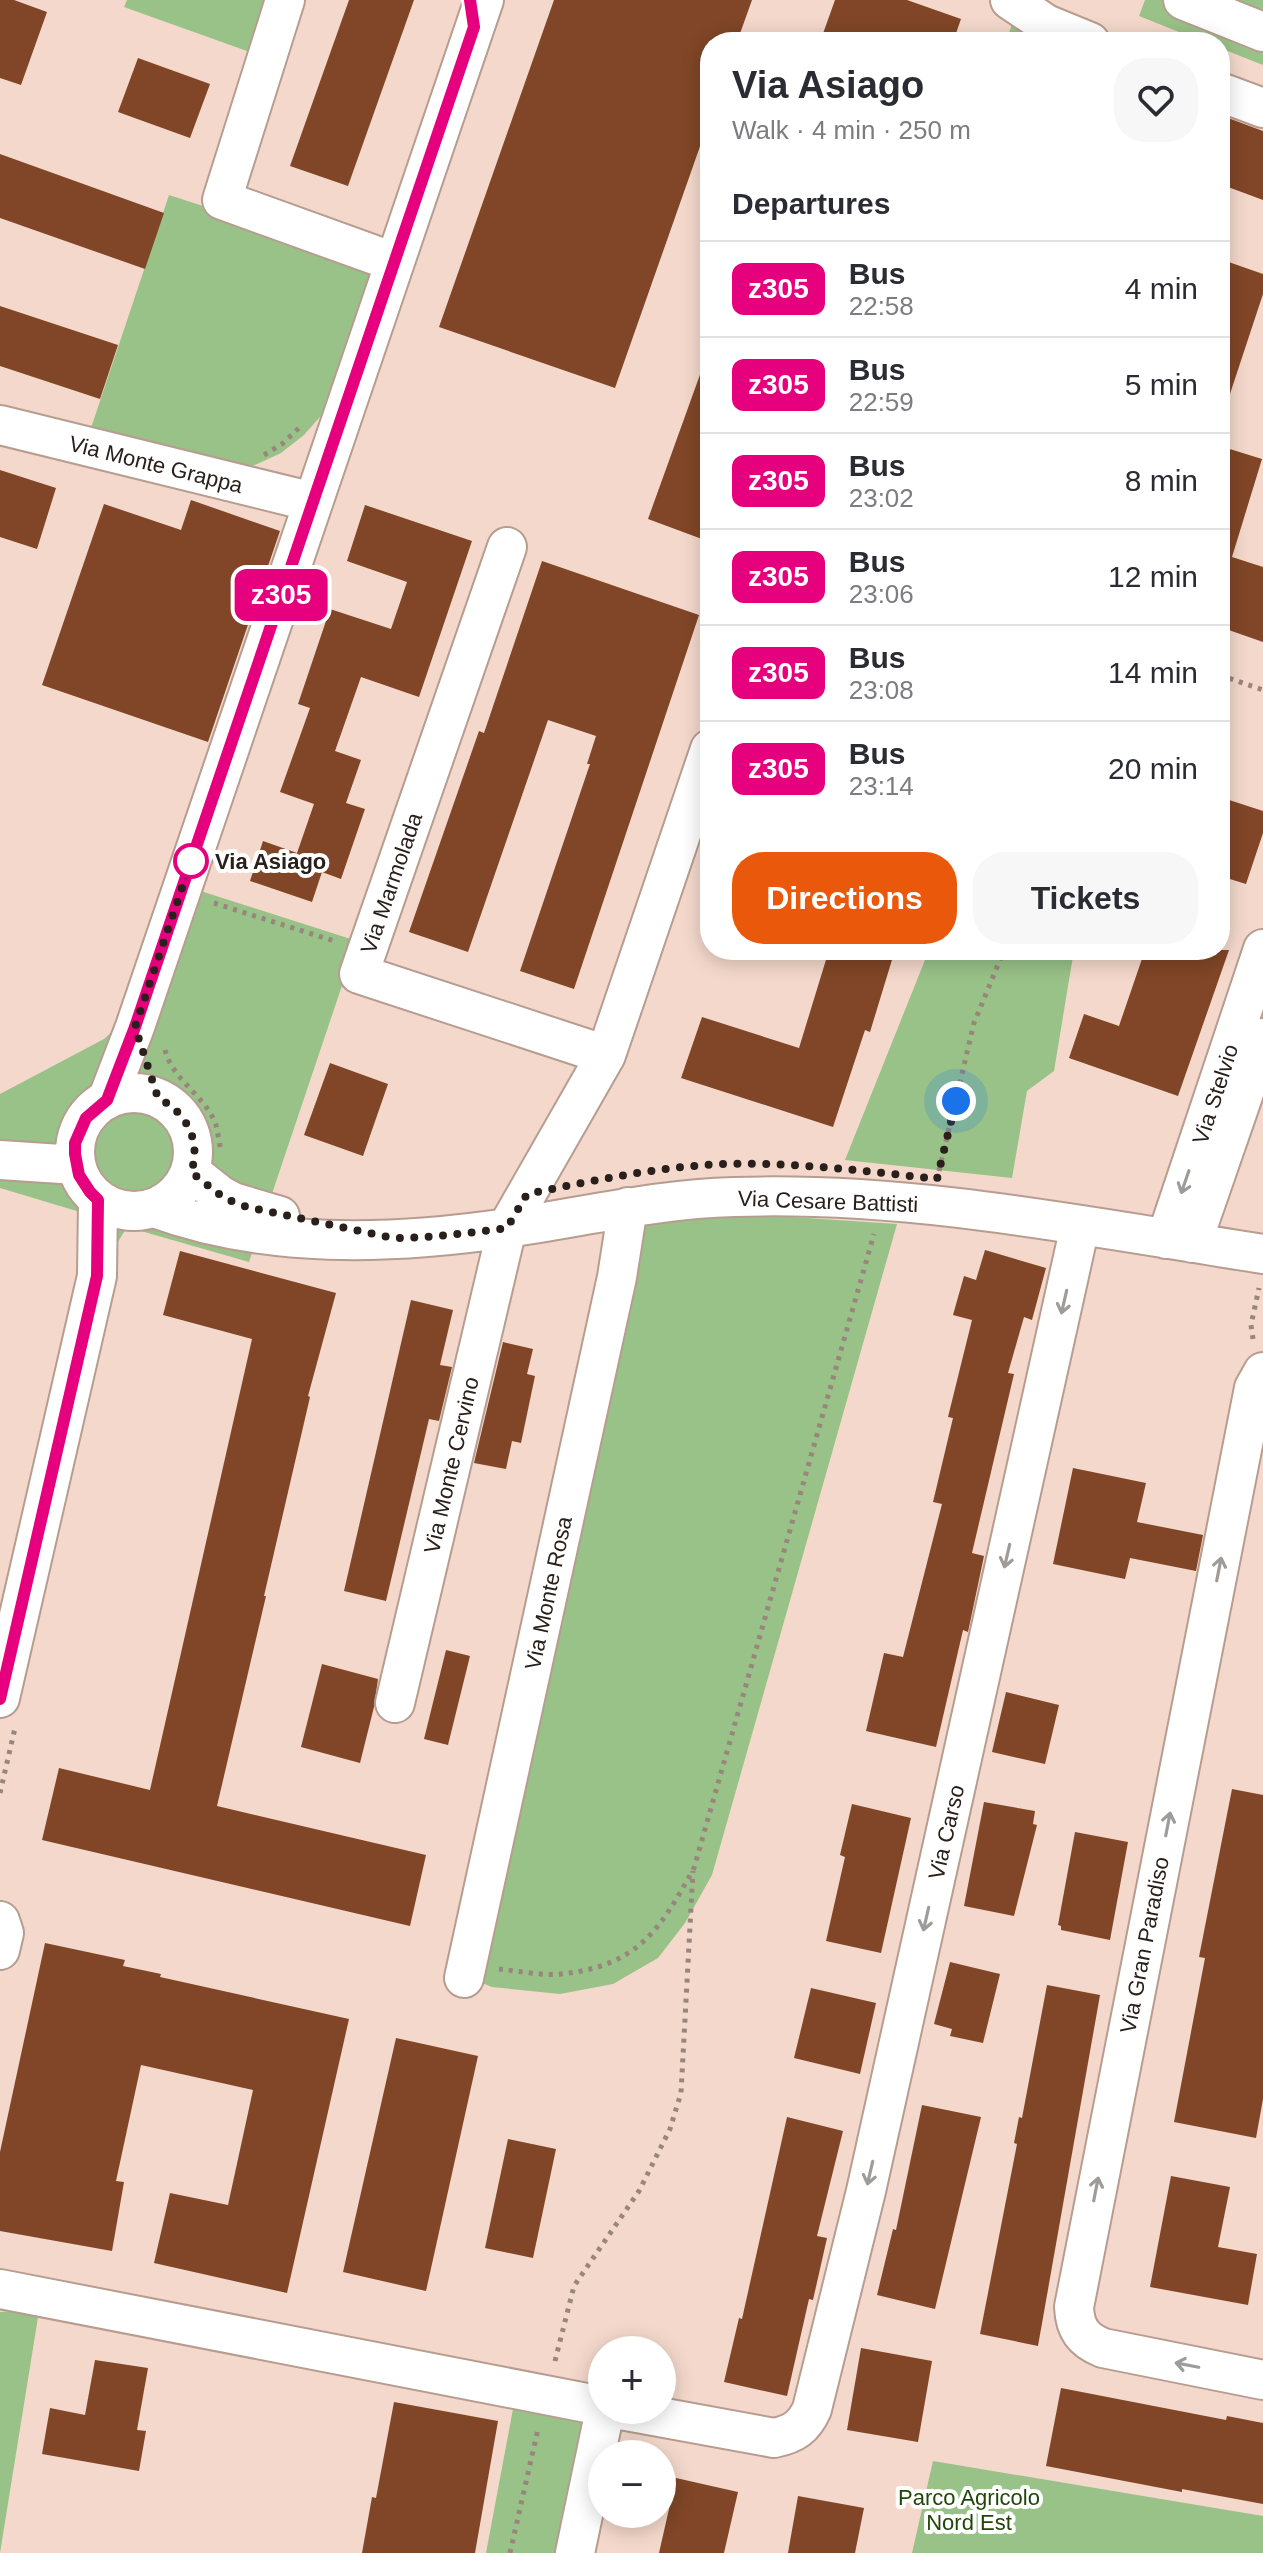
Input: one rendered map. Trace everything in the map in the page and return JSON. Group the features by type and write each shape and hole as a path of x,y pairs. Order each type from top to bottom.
{"street":[{"path":"285,0 222,200 394,262"},
{"path":"1010,0 1046,24 1066,32"},
{"path":"1183,0 1263,32"},
{"path":"107,1100 149,1036 313,502 476,9"},
{"path":"1230,96 1263,108"},
{"name":"Via Monte Grappa","path":"0,425 313,502"},
{"name":"Via Marmolada","path":"507,547 359,974 606,1055"},
{"path":"507,1228 606,1055 700,778"},
{"name":"Via Stelvio","path":"1179,1241 1263,949"},
{"path":"149,1036 158,1098"},
{"name":"Via Stelvio","path":"1179,1241 1263,1038"},
{"path":"131,1093 158,1098 173,1107 190,1129 194,1151 206,1165 176,1194 144,1210 118,1210 98,1200 81,1179 75,1149 80,1127 93,1110 107,1100 131,1093"},
{"path":"0,1160 76,1165"},
{"name":"Via Cesare Battisti","path":"206,1165 224,1198 247,1207 393,1238"},
{"name":"Via Cesare Battisti","path":"144,1210 223,1228 316,1240 444,1236 678,1200 841,1198 939,1206 1179,1241 1261,1271"},
{"path":"0,1698 97,1276 98,1200"},
{"name":"Via Monte Rosa","path":"467,1966 617,1277 628,1207"},
{"path":"97,1276 144,1210"},
{"name":"Via Carso","path":"676,2421 774,2438 795,2432 809,2416 815,2399 866,2191 1080,1226"},
{"name":"Via Monte Cervino","path":"395,1703 507,1228"},
{"name":"Via Gran Paradiso","path":"1258,1357 1074,2307 1080,2332 1093,2344 1103,2348 1263,2380"},
{"path":"0,1921 4,1933 0,1950"},
{"path":"0,2289 588,2404"},
{"path":"575,2553 601,2424"}],"path":[{"path":"260,457 282,444 303,424"},
{"path":"1230,678 1263,690"},
{"path":"202,899 367,952"},
{"path":"937,1179 974,1023 1000,960"},
{"path":"149,1036 178,1077 203,1103 215,1123 206,1165"},
{"path":"510,2553 574,2286 639,2191 670,2129 681,2093 694,1868 874,1233"},
{"path":"1258,1357 1251,1325 1261,1271"},
{"path":"467,1966 559,1974 606,1966 645,1943 669,1913 694,1868"}],"green space":[{"path":"127,0 298,0 278,62 124,7"},
{"path":"1145,0 1263,0 1263,65 1230,52 1230,32 1179,32 1139,16"},
{"path":"1012,24 1033,32 1009,32"},
{"path":"169,195 375,262 326,410 304,435 281,453 255,465 243,468 89,434"},
{"path":"182,885 357,941 249,1262 127,1227 98,1275 100,1218 0,1188 0,1094 104,1039 142,1005"},
{"path":"925,960 1072,960 1054,1071 1027,1091 1012,1178 845,1160"},
{"path":"732,1213 897,1224 712,1875 685,1923 658,1958 613,1984 560,1994 492,1987 465,1976 640,1219"},
{"path":"39,2311 0,2553 0,2312"},
{"path":"513,2409 588,2424 563,2553 486,2553"},
{"name":"Parco Agricolo Nord Est","path":"933,2461 1263,2516 1263,2553 912,2553"}],"building":[{"path":"0,0 14,0 47,12 21,85 0,78"},
{"path":"349,0 414,0 348,186 290,166"},
{"path":"554,0 752,0 741,32 700,32 700,146 615,388 439,327"},
{"path":"835,0 907,0 961,19 956,32 824,32"},
{"path":"138,58 210,84 190,138 118,112"},
{"path":"1230,119 1263,131 1263,200 1230,188"},
{"path":"0,154 164,213 145,269 0,218"},
{"path":"1230,262 1263,274 1263,294 1230,394"},
{"path":"0,306 118,345 100,399 0,366"},
{"path":"700,375 700,538 648,519"},
{"path":"1230,449 1262,459 1232,557 1263,567 1263,642 1230,630"},
{"path":"0,470 56,488 37,549 0,537"},
{"path":"191,500 280,531 208,742 42,685 104,504 181,530"},
{"path":"365,505 472,541 419,697 361,677 335,751 361,760 346,803 365,809 341,879 322,872 312,902 250,881 263,841 297,853 314,804 280,792 310,708 298,704 330,609 391,629 407,582 347,561"},
{"path":"542,561 699,615 574,989 520,971 590,764 587,764 596,736 548,720 468,952 409,932 479,731 484,733"},
{"path":"1230,800 1263,811 1263,833 1246,884 1230,879"},
{"path":"826,960 892,960 870,1032 865,1030 833,1127 681,1078 702,1017 799,1048"},
{"path":"1142,960 1226,960 1178,1096 1069,1058 1084,1014 1119,1026"},
{"path":"330,1063 388,1084 363,1156 304,1135"},
{"path":"985,1250 1046,1268 1032,1320 1024,1317 1008,1373 1014,1374 972,1553 984,1556 968,1632 963,1630 936,1747 866,1731 884,1653 903,1657 942,1504 933,1502 953,1418 948,1417 972,1320 953,1315 964,1276 976,1280"},
{"path":"180,1251 336,1293 308,1396 217,1806 426,1855 410,1926 42,1840 59,1768 150,1790 252,1339 163,1315"},
{"path":"411,1300 453,1310 440,1365 452,1367 439,1421 429,1419 386,1601 344,1591"},
{"path":"503,1342 533,1349 527,1374 535,1376 521,1443 512,1441 506,1469 474,1463"},
{"path":"1073,1468 1146,1483 1137,1522 1203,1535 1196,1571 1130,1558 1125,1579 1053,1564"},
{"path":"446,1650 470,1656 448,1745 424,1739"},
{"path":"322,1664 378,1679 360,1763 301,1747"},
{"path":"1006,1692 1059,1705 1045,1764 992,1752"},
{"path":"1232,1789 1263,1795 1263,2099 1256,2138 1174,2122 1205,1958 1199,1957"},
{"path":"984,1802 1035,1811 1033,1824 1037,1825 1014,1916 964,1906"},
{"path":"852,1804 911,1818 881,1953 826,1941 845,1857 840,1855"},
{"path":"1075,1832 1128,1842 1110,1940 1061,1930 1058,1925"},
{"path":"45,1943 125,1960 123,1966 161,1974 160,1977 349,2019 287,2293 154,2263 170,2193 228,2205 253,2090 141,2065 116,2181 124,2182 112,2251 0,2231 0,2152"},
{"path":"950,1962 1000,1974 983,2043 950,2036 952,2029 934,2024"},
{"path":"1047,1985 1100,1995 1038,2346 980,2334 1017,2144 1014,2143 1019,2117 1022,2118"},
{"path":"811,1988 876,2003 860,2074 794,2058"},
{"path":"396,2038 478,2056 426,2291 343,2272"},
{"path":"922,2105 981,2117 935,2309 877,2295 893,2229 896,2230"},
{"path":"787,2117 843,2131 817,2236 827,2238 813,2300 809,2299 787,2396 724,2382 739,2318 742,2319"},
{"path":"508,2139 556,2149 533,2258 485,2248"},
{"path":"1171,2176 1230,2187 1218,2247 1257,2254 1248,2305 1150,2287"},
{"path":"861,2348 932,2361 918,2442 847,2430"},
{"path":"95,2360 148,2368 137,2430 146,2431 139,2471 42,2454 50,2408 85,2415"},
{"path":"1061,2388 1226,2420 1227,2416 1263,2423 1263,2504 1046,2466"},
{"path":"394,2402 498,2421 475,2553 362,2553"},
{"path":"676,2478 738,2492 724,2553 659,2553 665,2528 676,2528"},
{"path":"798,2496 864,2508 855,2553 788,2553"}],"bus line":[{"name":"z305","path":"0,1699 97,1276 98,1200 77,1170 75,1143 78,1132 93,1110 107,1100 135,1027 474,27 470,0"}],"place":[{"name":"Via Asiago","path":"191,861"}],"route":[{"path":"191,861 135,1027 158,1098 173,1107 190,1129 194,1151 191,1172 224,1198 247,1207 393,1238 410,1238 507,1228 527,1194 621,1175 681,1168 723,1164 786,1166 937,1179 956,1101"}]}
